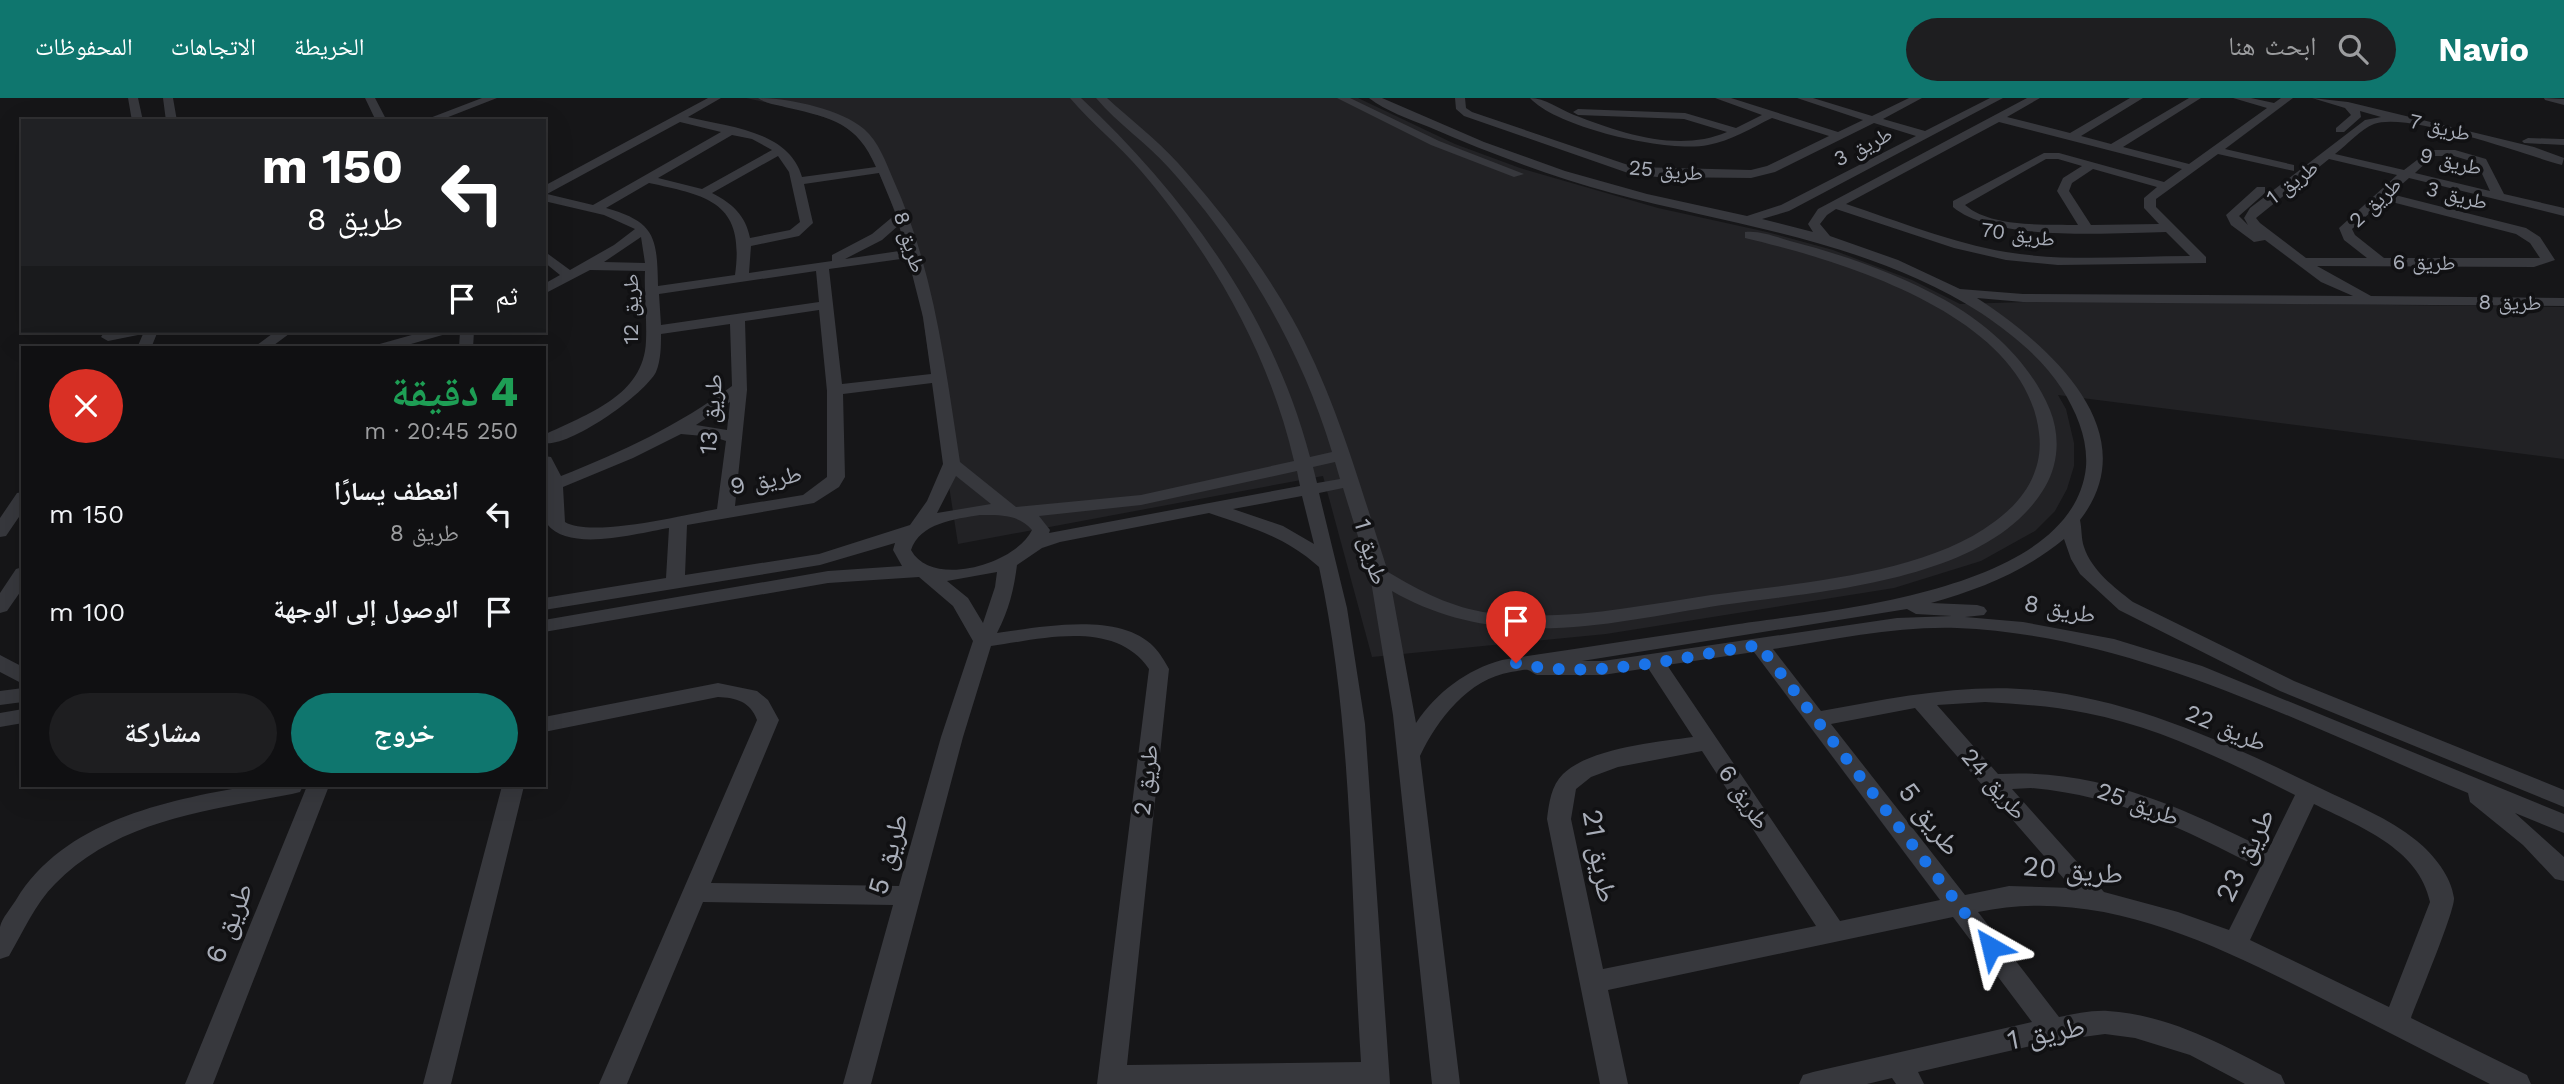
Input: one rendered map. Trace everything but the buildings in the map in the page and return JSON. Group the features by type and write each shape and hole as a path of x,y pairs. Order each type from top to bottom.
{"street":[{"path":"133,98 138,119"},
{"path":"167,98 172,119"},
{"path":"370,98 381,119"},
{"path":"433,119 492,98"},
{"path":"546,179 695,98"},
{"path":"546,190 716,98"},
{"name":"طريق 8","path":"763,98 828,114 851,125 873,147 903,215 915,253 941,377 952,464"},
{"name":"طريق 1","path":"1075,98 1149,170 1219,266 1252,323 1273,372 1304,464 1343,635 1354,727 1375,1079"},
{"name":"طريق 1","path":"1101,98 1153,144 1192,185 1260,278 1284,317 1313,377 1341,455 1379,575 1398,677 1446,1084"},
{"path":"1342,98 1451,149 1575,191 1830,255 1915,290 1969,323 2013,360 2031,383 2044,408 2050,432 2049,457 2041,481 2025,504 2001,526 1941,556 1862,578 1561,623 1505,623 1468,617 1434,606 1404,592 1379,575"},
{"path":"1374,98 1481,146 1591,183 1825,239 1890,263 1952,292 1990,313 2024,337 2058,370 2071,388 2091,431 2095,454 2093,477 2086,499 2072,521 2049,543 2018,563 1981,581 1937,596 1888,607 1516,663 1484,673 1457,688 1441,703 1417,737 1409,756"},
{"name":"طريق 25","path":"1460,98 1461,109 1468,114 1593,158 1651,173 1759,173 1876,117"},
{"path":"1535,98 1543,106 1555,111 1661,143 1709,142 1772,114"},
{"path":"1720,98 1839,136"},
{"path":"1802,98 1876,117 1909,99"},
{"path":"1820,98 1929,134"},
{"name":"طريق 3","path":"1743,220 1785,208 1998,98"},
{"name":"طريق 3","path":"1825,239 1816,229 1815,220 1835,205 2035,98"},
{"path":"2072,137 2138,98"},
{"path":"2113,148 2196,98"},
{"path":"2238,98 2276,107"},
{"path":"2166,228 2149,202 2150,198 2288,98"},
{"name":"طريق 7","path":"2317,98 2530,149 2563,162"},
{"name":"طريق 7","path":"2332,98 2503,138 2563,141"},
{"path":"2549,98 2564,102"},
{"name":"طريق 1","path":"2312,300 2316,289 2308,277 2236,222 2232,215 2356,118 2356,112 2347,105"},
{"path":"1555,111 1685,116 1735,131"},
{"name":"طريق 1","path":"2378,300 2336,285 2255,226 2251,214 2369,122 2398,117"},
{"path":"677,118 756,137 780,150 792,164 807,223 794,233 744,243"},
{"path":"1998,118 2190,168"},
{"path":"593,210 732,130"},
{"path":"2563,141 2559,152 2563,162"},
{"path":"702,194 780,150"},
{"path":"2215,150 2290,168"},
{"name":"طريق 2","path":"2379,261 2345,232 2348,225 2430,153 2445,151 2482,161 2499,196"},
{"name":"طريق 9","path":"2327,155 2564,212"},
{"path":"2165,186 2059,156 2040,157 1957,204 1968,214 2040,228 2166,228"},
{"path":"2086,228 2063,191 2067,181 2091,165"},
{"path":"797,181 884,169"},
{"path":"647,179 702,194 735,215 743,231 741,278"},
{"path":"1575,191 1591,183"},
{"name":"طريق 3","path":"2384,196 2521,231 2540,246 2548,257 2545,261"},
{"path":"546,198 620,217 642,230 589,266 546,289"},
{"name":"طريق 70","path":"1835,205 1959,245 2018,257 2058,261 2201,260 2166,228"},
{"path":"818,266 868,242 903,215"},
{"name":"طريق 12","path":"547,439 610,407 642,382 650,368 650,243 642,230"},
{"path":"652,291 915,253"},
{"path":"546,257 570,277"},
{"name":"طريق 6","path":"2303,262 2545,261"},
{"path":"589,266 651,267"},
{"name":"طريق 9","path":"546,463 555,484 556,524 570,532 593,534 808,499 833,483 836,477 835,390 826,305 818,266"},
{"name":"طريق 8","path":"1952,292 2023,298 2564,302"},
{"path":"652,331 826,305"},
{"name":"طريق 8","path":"1990,313 2021,306 2564,311"},
{"name":"طريق 13","path":"725,513 738,389 740,339 737,318"},
{"path":"107,339 129,333"},
{"path":"263,346 283,333"},
{"path":"388,346 434,333"},
{"path":"835,390 941,377"},
{"path":"555,484 635,452 681,429 738,389"},
{"path":"681,429 706,430 734,438"},
{"path":"546,460 557,454 561,446 547,439"},
{"path":"546,604 820,559 869,546 962,513 1073,509 1139,502 1219,486 1341,455"},
{"path":"983,641 961,602 951,591 904,559 904,542 936,502 952,464 1012,511 1033,518 1038,523 1040,537 1034,545"},
{"path":"546,626 828,577 923,572 968,573 1008,562 1034,545 1090,529 1350,482"},
{"path":"0,532 21,500"},
{"path":"1208,508 1244,516 1277,529 1314,552 1329,566"},
{"path":"675,584 678,521"},
{"path":"2072,521 2071,536 2075,552 2086,570 2103,588 2150,619 2287,686 2564,799"},
{"name":"طريق 5","path":"857,1084 907,895 983,641 997,614 1005,587 1008,562"},
{"path":"0,607 21,576"},
{"path":"1888,607 2006,613 2068,623 2132,638 2287,686"},
{"name":"طريق 8","path":"1516,663 1569,670 1654,661 1878,626 1926,622 1989,624 2057,633 2134,652 2216,679 2564,824"},
{"path":"1561,623 1579,654"},
{"name":"طريق 2","path":"983,641 1094,630 1118,634 1140,643 1153,654 1159,669 1111,1081"},
{"name":"طريق 5","path":"1759,645 2053,1029"},
{"name":"طريق 6","path":"1654,661 1834,933"},
{"path":"0,663 21,676"},
{"path":"546,725 718,690 738,691 754,697 765,707 768,720 613,1084"},
{"name":"طريق 22","path":"1816,719 1921,701 1987,694 2047,699 2089,708 2181,736 2308,793 2395,837 2430,869 2441,891 2442,902 2396,1023"},
{"path":"0,698 21,695"},
{"name":"طريق 24","path":"1921,701 2095,898"},
{"path":"0,720 21,716"},
{"name":"طريق 21","path":"1614,1084 1559,819 1560,801 1564,789 1582,771 1595,765 1707,742"},
{"path":"2440,772 2505,816 2564,872"},
{"name":"طريق 25","path":"1993,782 2019,779 2055,780 2106,790 2159,809 2274,864"},
{"path":"0,949 44,879 68,857 98,837 163,811 287,787"},
{"name":"طريق 6","path":"199,1084 318,787"},
{"path":"437,1084 513,787"},
{"name":"طريق 23","path":"2235,944 2308,793"},
{"path":"696,892 907,895"},
{"name":"طريق 20","path":"1593,982 2022,895 2095,898 2170,917 2235,944 2517,1084"},
{"name":"طريق 1","path":"1813,1084 1905,1074 2053,1029 2105,1022 2155,1031 2211,1051 2271,1084"},
{"path":"1111,1081 1375,1079"}],"shaded area":[{"path":"746,98 1358,98 1455,144 1520,168 1658,208 1767,232 1833,250 1912,280 1960,304 2064,301 2564,307 2564,459 2058,395 2066,409 2074,443 2074,466 2067,489 2055,511 2035,531 1981,561 1894,588 1606,634 1372,657 1323,476 958,544 918,286 888,192 863,140 838,122 806,111"}],"route":[{"path":"1516,663 1551,669 1586,670 1759,645 1991,947"}]}
